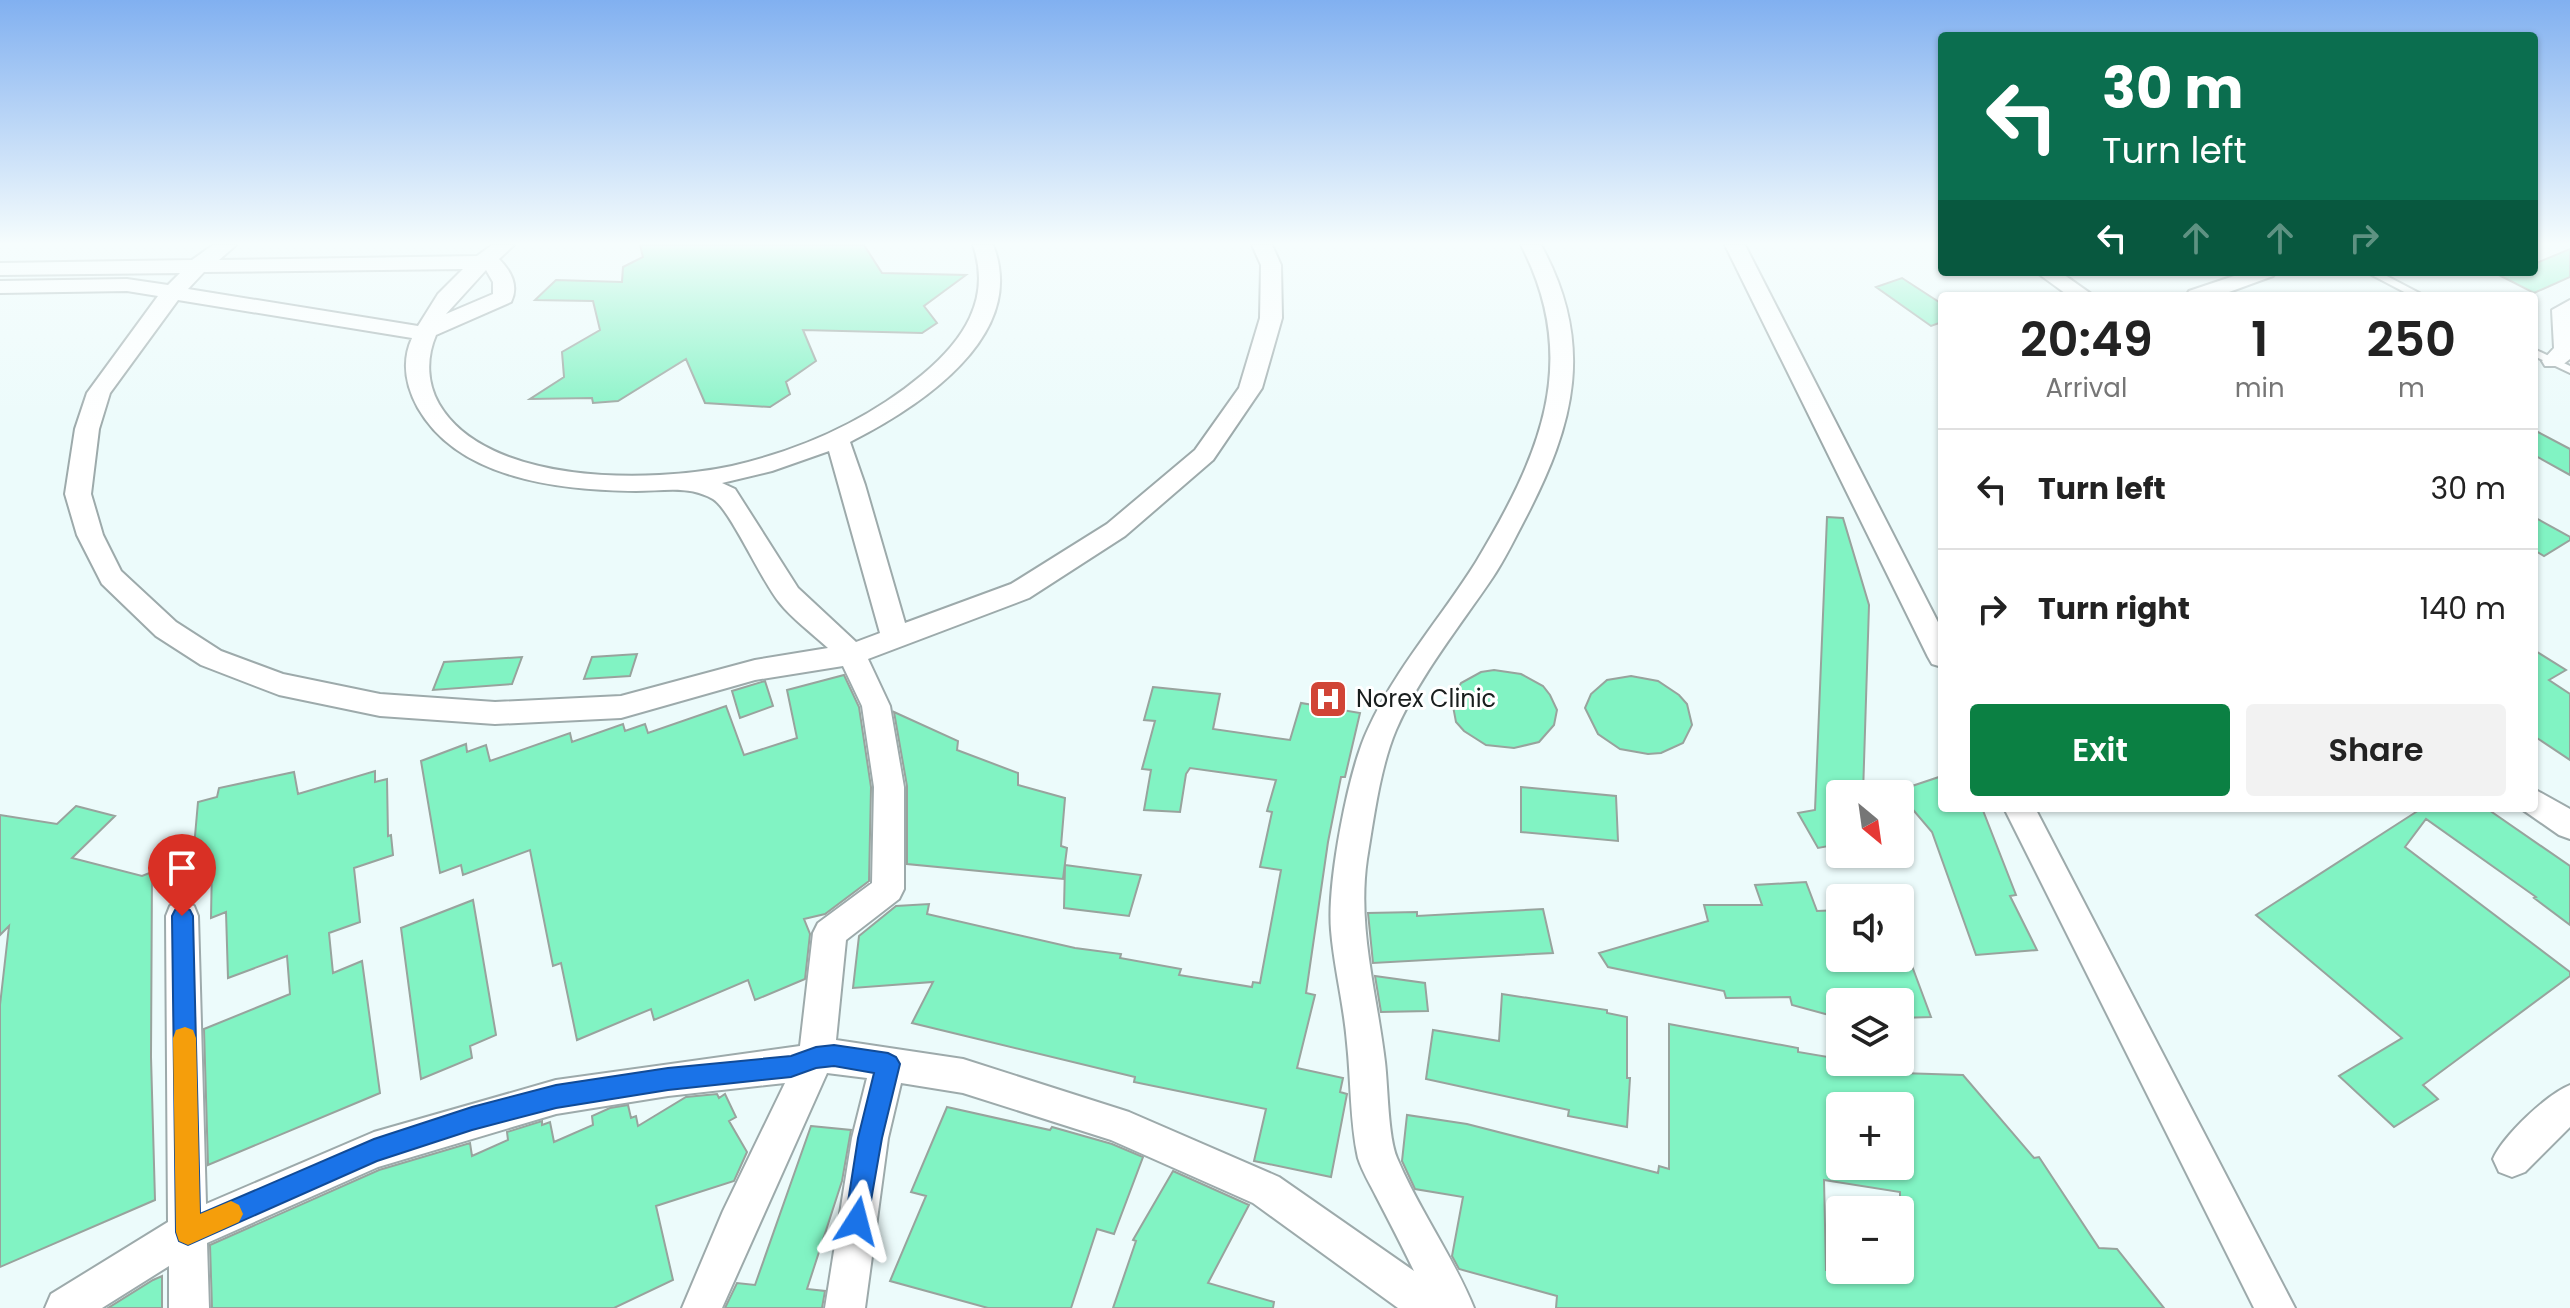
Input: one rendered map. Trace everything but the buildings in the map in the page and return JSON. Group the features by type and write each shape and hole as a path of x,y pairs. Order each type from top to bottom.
{"street":[{"path":"162,306 99,393 87,429 78,494 90,535 111,577 166,629 211,658 279,684 380,705 495,713 621,707 755,670 852,654 1020,591 1116,530 1204,455 1250,388 1271,318 1271,306"},
{"path":"248,306 422,333 483,306"},
{"path":"440,306 422,333 415,368 425,405 453,438 527,470 606,481 693,480 740,471 837,440 927,384 959,354 977,329 988,306"},
{"path":"1454,1308 1377,1158 1363,1025 1347,928 1351,862 1364,794 1381,731 1415,669 1486,567 1527,491 1554,427 1562,377 1562,331 1554,306"},
{"path":"1763,306 1938,649"},
{"path":"2552,361 2564,353 2567,343 2560,326 2563,310 2570,306"},
{"path":"837,440 853,485 895,637"},
{"path":"693,480 726,495 788,595 852,654 876,706 889,787 888,889 830,933 816,1057 737,1225 702,1308"},
{"path":"2538,804 2570,826"},
{"path":"2021,812 2275,1308"},
{"path":"182,916 189,1308"},
{"path":"65,1308 188,1232 374,1150 556,1097 668,1079 791,1066 816,1057 834,1056 963,1076 1116,1124 1266,1190 1432,1308"},
{"path":"845,1308 870,1138 888,1064"},
{"path":"2512,1159 2570,1102"}],"slow traffic":[{"path":"185,1038 188,1232 231,1214"}],"place":[{"name":"Norex Clinic","path":"1328,699"}],"route":[{"path":"182,916 188,1232 374,1150 472,1119 556,1097 668,1079 791,1066 816,1057 834,1056 888,1064 870,1138 857,1221"}]}
